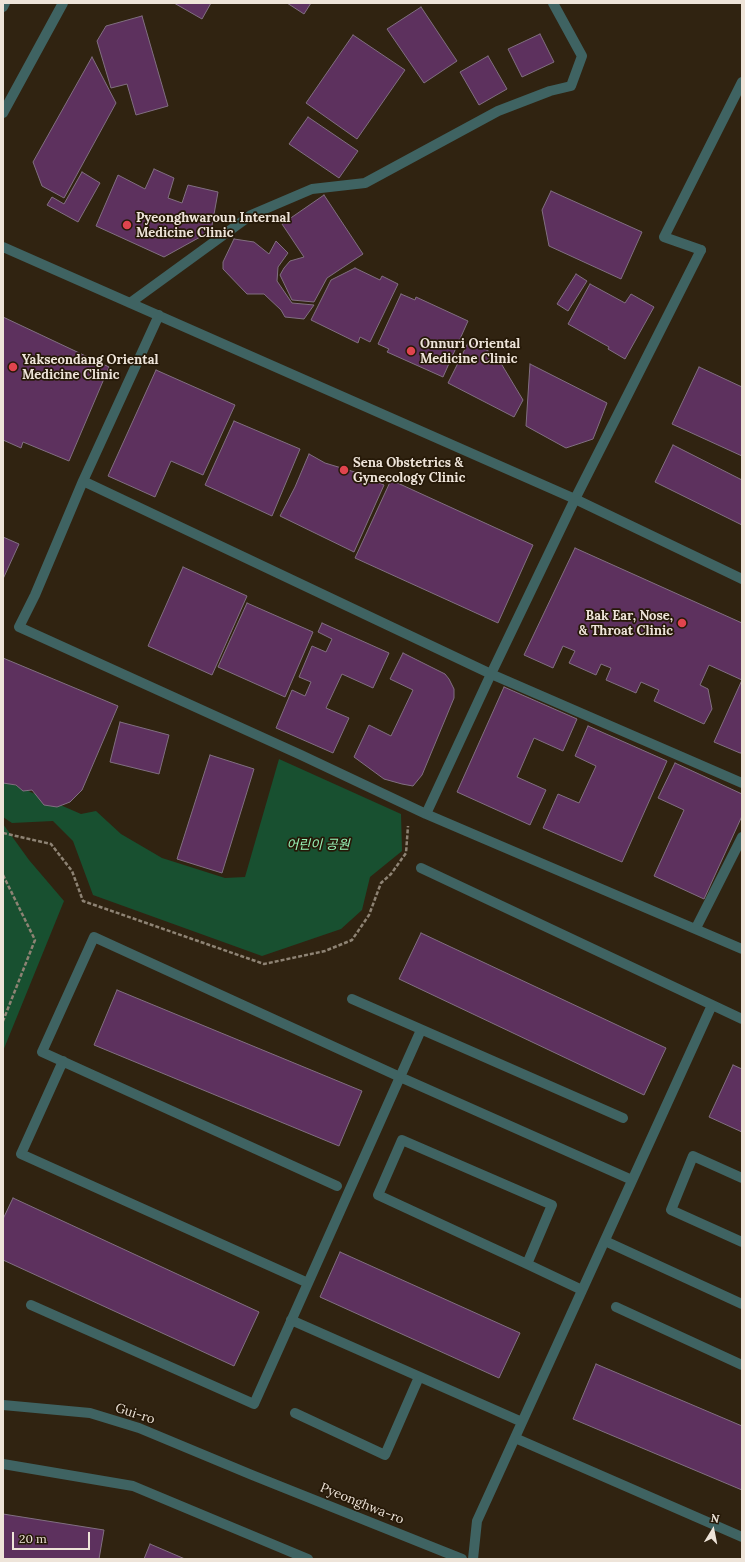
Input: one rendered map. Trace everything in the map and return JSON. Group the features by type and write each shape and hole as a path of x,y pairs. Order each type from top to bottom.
{"street":[{"path":"3,7 5,3"},
{"path":"3,113 63,3"},
{"path":"130,302 251,215 312,189 364,183 498,111 550,91 571,86 582,56 553,3"},
{"path":"673,220 741,85"},
{"path":"426,814 575,499 701,250 664,236 741,85"},
{"path":"3,247 575,499 742,579"},
{"path":"159,315 83,481 35,594 19,627 301,755 426,814 696,928 742,949"},
{"path":"83,481 491,674 742,783"},
{"path":"696,928 742,837"},
{"path":"421,868 742,1019"},
{"path":"337,1186 42,1052 94,937 400,1077 632,1180"},
{"path":"352,999 623,1118"},
{"path":"473,1559 477,1520 712,1005"},
{"path":"31,1305 254,1404 421,1030"},
{"path":"63,1061 21,1154 308,1283"},
{"path":"527,1264 552,1205 402,1140 378,1195 582,1290"},
{"path":"742,1178 692,1156 671,1210 742,1242"},
{"path":"605,1241 742,1304"},
{"path":"616,1307 742,1365"},
{"path":"291,1320 522,1422"},
{"path":"295,1413 385,1455 419,1377"},
{"name":"Gui-ro","path":"3,1405 90,1413 139,1428 252,1475"},
{"path":"515,1438 742,1537"},
{"path":"3,1464 133,1486 308,1559"},
{"name":"Pyeonghwa-ro","path":"252,1475 462,1559"}],"path":[{"path":"3,834 51,844 72,871 83,901 264,964 325,951 352,940 369,915 381,883 391,874 406,853 409,821"},
{"path":"3,875 35,940 3,1021"}],"green space":[{"name":"어린이 공원","path":"279,759 401,814 402,851 370,877 362,910 341,929 262,956 93,895 73,841 53,821 12,823 3,817 3,780 81,814 96,811 121,834 162,858 225,878 245,877"},
{"path":"3,824 29,860 64,901 3,1051"}],"building":[{"path":"174,3 211,3 202,19"},
{"path":"287,3 311,3 304,14"},
{"path":"421,7 457,61 424,83 387,29"},
{"path":"142,16 168,106 136,115 127,84 111,88 97,41 106,26"},
{"path":"540,34 554,62 522,77 508,49"},
{"path":"353,35 405,70 357,139 306,103"},
{"path":"488,56 507,89 479,105 460,72"},
{"path":"92,57 116,103 64,198 42,186 33,162"},
{"path":"308,117 358,151 339,178 289,144"},
{"path":"154,169 174,178 168,198 182,203 188,185 218,192 211,231 164,257 96,226 118,175 145,189"},
{"path":"82,172 100,183 78,222 47,205 52,197 64,204"},
{"path":"551,191 642,232 621,279 549,246 542,210"},
{"path":"324,195 363,254 327,278 314,302 292,300 280,275 290,261 304,257 282,224"},
{"path":"234,239 254,242 269,254 276,241 288,253 278,267 277,281 292,303 314,305 304,319 285,317 281,310 264,294 247,294 223,269 223,262"},
{"path":"355,268 380,280 382,276 398,284 370,342 360,337 358,343 311,320 331,280"},
{"path":"576,274 587,281 568,311 557,304"},
{"path":"590,284 625,303 631,294 654,307 625,359 608,349 609,347 568,324"},
{"path":"401,294 415,300 416,297 468,321 443,377 387,352 389,349 378,344"},
{"path":"3,317 109,367 69,461 23,442 21,448 3,440"},
{"path":"469,341 496,355 523,400 514,417 448,383"},
{"path":"530,364 607,403 593,439 566,448 526,426"},
{"path":"699,367 742,387 742,456 672,424"},
{"path":"156,370 235,405 203,475 171,461 155,497 108,476"},
{"path":"234,421 300,449 272,516 205,485"},
{"path":"673,445 742,480 742,525 655,482"},
{"path":"309,454 325,463 358,473 384,485 354,552 280,516 295,487"},
{"path":"391,480 533,545 498,623 355,558"},
{"path":"3,537 19,544 3,579"},
{"path":"575,548 742,623 742,680 709,665 700,685 708,689 712,709 704,724 654,701 659,690 641,682 636,693 606,680 611,668 601,664 596,675 569,663 575,651 563,646 553,668 524,655"},
{"path":"183,567 247,596 212,675 148,646"},
{"path":"247,603 313,632 285,697 218,667"},
{"path":"322,623 389,653 373,688 342,674 326,708 349,718 333,753 276,728 292,690 305,696 311,682 299,677 312,646 326,652 332,639 318,632"},
{"path":"403,653 445,674 454,689 454,698 422,775 413,786 384,779 354,757 369,725 391,736 413,690 390,679"},
{"path":"3,658 118,706 82,790 70,802 57,807 44,805 32,790 23,791 16,785 3,783"},
{"path":"742,680 742,753 740,753 714,742"},
{"path":"504,687 577,719 563,751 534,738 517,777 546,790 530,825 457,792"},
{"path":"120,722 169,735 159,774 110,762"},
{"path":"588,726 667,761 622,862 543,828 558,794 579,803 596,766 575,756"},
{"path":"210,755 254,769 222,873 177,859"},
{"path":"675,763 742,794 742,816 704,899 654,876 684,810 658,798"},
{"path":"421,933 666,1048 644,1095 399,979"},
{"path":"117,990 362,1091 339,1146 94,1045"},
{"path":"733,1065 742,1069 742,1132 709,1117"},
{"path":"13,1198 259,1312 234,1366 3,1260 3,1219"},
{"path":"340,1252 520,1333 499,1378 320,1297"},
{"path":"596,1364 742,1426 742,1490 573,1419"},
{"path":"3,1514 104,1530 99,1559 3,1559"},
{"path":"150,1544 185,1559 144,1559"}],"place":[{"name":"Pyeonghwaroun Internal Medicine Clinic","path":"127,225"},
{"name":"Onnuri Oriental Medicine Clinic","path":"411,351"},
{"name":"Yakseondang Oriental Medicine Clinic","path":"13,367"},
{"name":"Sena Obstetrics & Gynecology Clinic","path":"344,470"},
{"name":"Bak Ear, Nose, & Throat Clinic","path":"682,623"}]}
